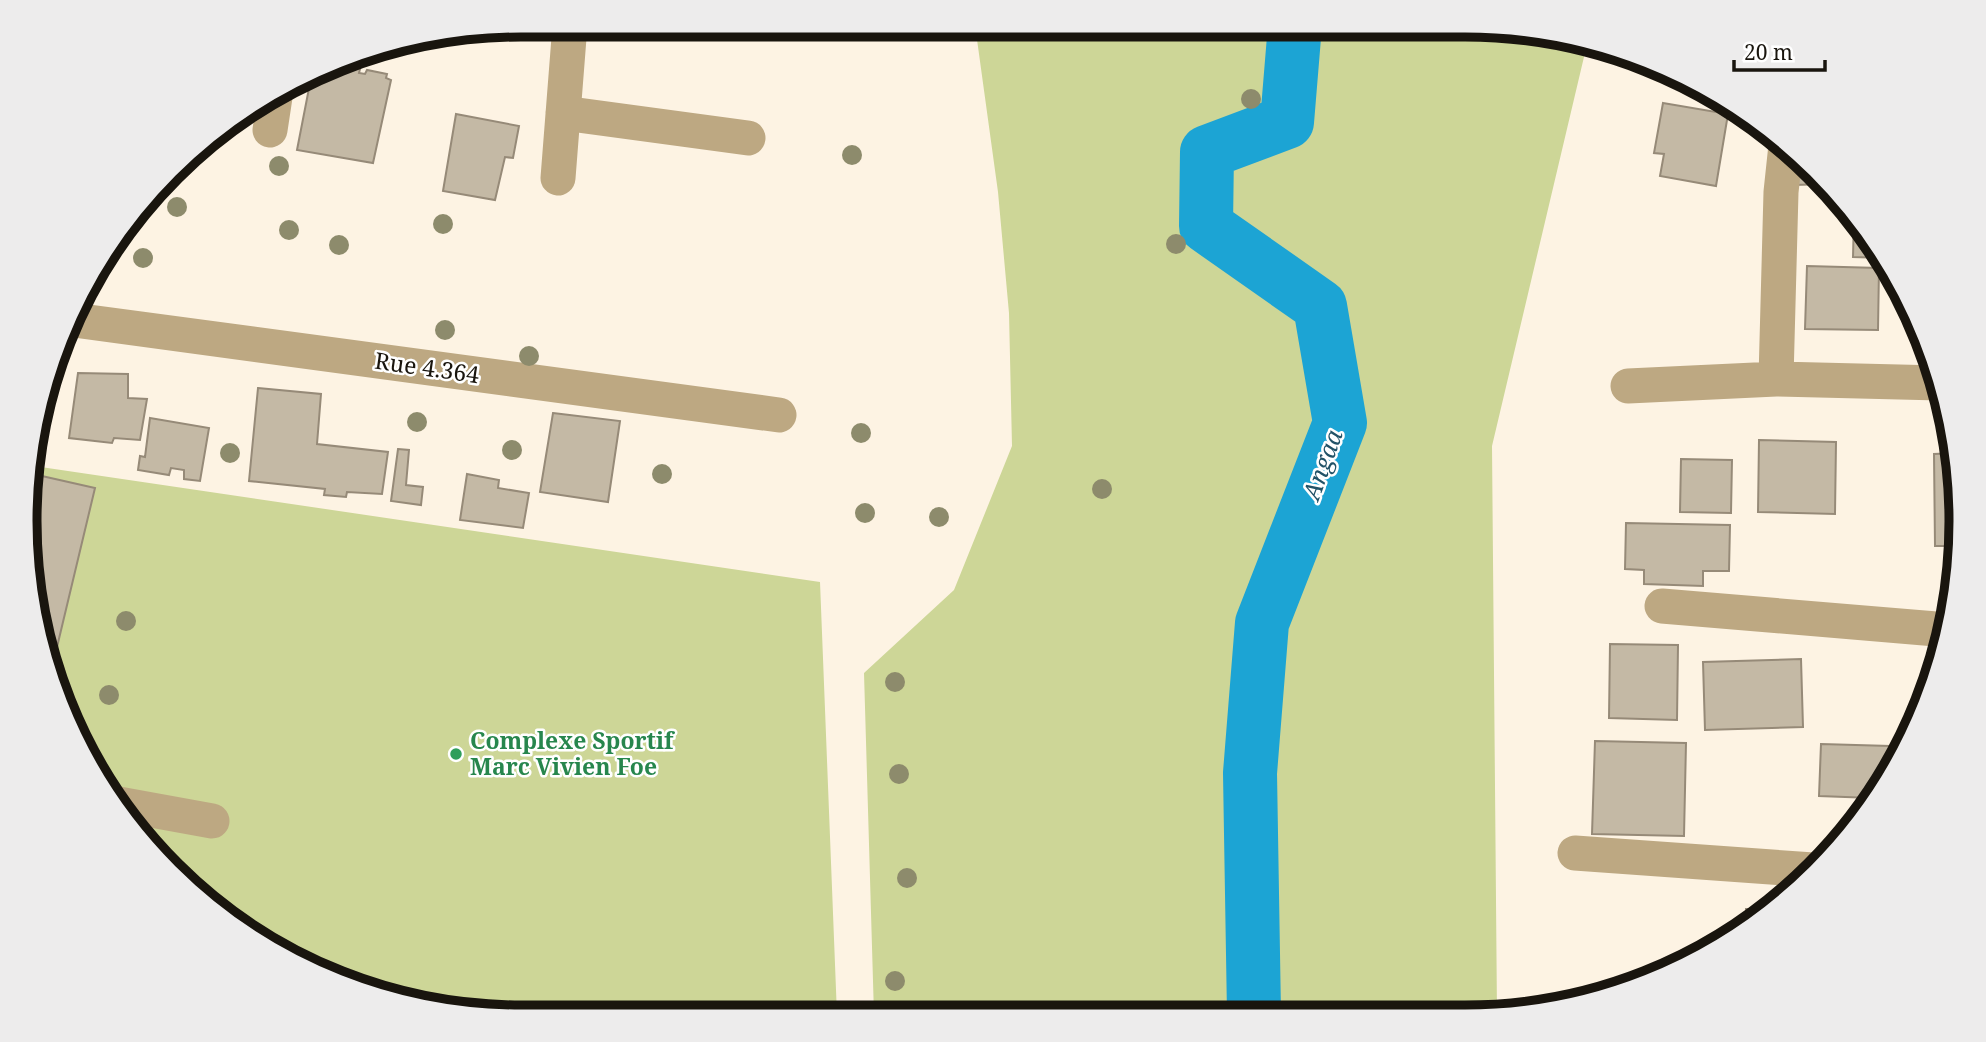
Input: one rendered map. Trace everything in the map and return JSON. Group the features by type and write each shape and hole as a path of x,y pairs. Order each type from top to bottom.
{"street":[{"path":"558,178 569,37"},
{"path":"563,113 748,138"},
{"path":"1776,379 1781,192 1785,158"},
{"name":"Rue 4.364","path":"81,321 779,415"},
{"path":"1628,386 1776,379 1929,383"},
{"path":"1662,606 1937,629"},
{"path":"130,806 212,821"},
{"path":"1575,853 1801,869"}],"green space":[{"path":"977,37 1465,37 1528,41 1585,52 1492,446 1497,1004 874,1005 864,673 954,590 1012,446 1009,313 998,192"},
{"name":"Complexe Sportif Marc Vivien Foe","path":"40,467 820,582 837,1005 521,1005 458,1001 365,980 279,940 252,924 202,885 137,816 118,790 87,735 62,677 53,646 38,553"}],"building":[{"path":"359,65 361,65 359,73 365,74 367,70 387,74 386,78 391,80 373,163 297,150 309,86"},
{"path":"1663,103 1728,114 1716,186 1660,176 1664,154 1654,153"},
{"path":"456,114 519,126 513,158 505,157 495,200 443,191"},
{"path":"1794,167 1812,184 1794,185"},
{"path":"1854,232 1871,258 1853,257"},
{"path":"1807,266 1877,268 1878,330 1805,329"},
{"path":"78,373 128,374 128,398 147,399 140,440 114,438 112,443 69,438"},
{"path":"258,388 321,394 317,444 388,452 382,494 347,492 346,497 324,495 325,489 249,481"},
{"path":"553,413 620,421 608,502 540,492"},
{"path":"150,418 209,428 200,481 184,479 184,470 171,468 169,475 138,470 140,456 145,457"},
{"path":"1759,440 1836,442 1835,514 1758,512"},
{"path":"398,449 409,450 406,485 423,487 421,505 391,501"},
{"path":"1934,454 1944,454 1945,458 1948,546 1935,546"},
{"path":"1681,459 1732,460 1731,513 1680,512"},
{"path":"467,474 499,480 498,488 529,493 523,528 460,520"},
{"path":"39,475 95,488 55,654 46,615 38,553"},
{"path":"1626,523 1730,525 1729,571 1703,571 1703,586 1644,584 1644,570 1625,569"},
{"path":"1610,644 1678,645 1677,720 1609,718"},
{"path":"1801,659 1803,727 1705,730 1703,662"},
{"path":"1595,741 1686,743 1684,836 1592,834"},
{"path":"1821,744 1890,746 1890,752 1862,798 1819,796"}],"waterway":[{"name":"Angaa","path":"1254,1005 1250,773 1262,623 1340,423 1320,306 1206,226 1207,152 1287,122 1294,37"}],"place":[{"name":"Complexe Sportif Marc Vivien Foe","path":"456,754"}]}
